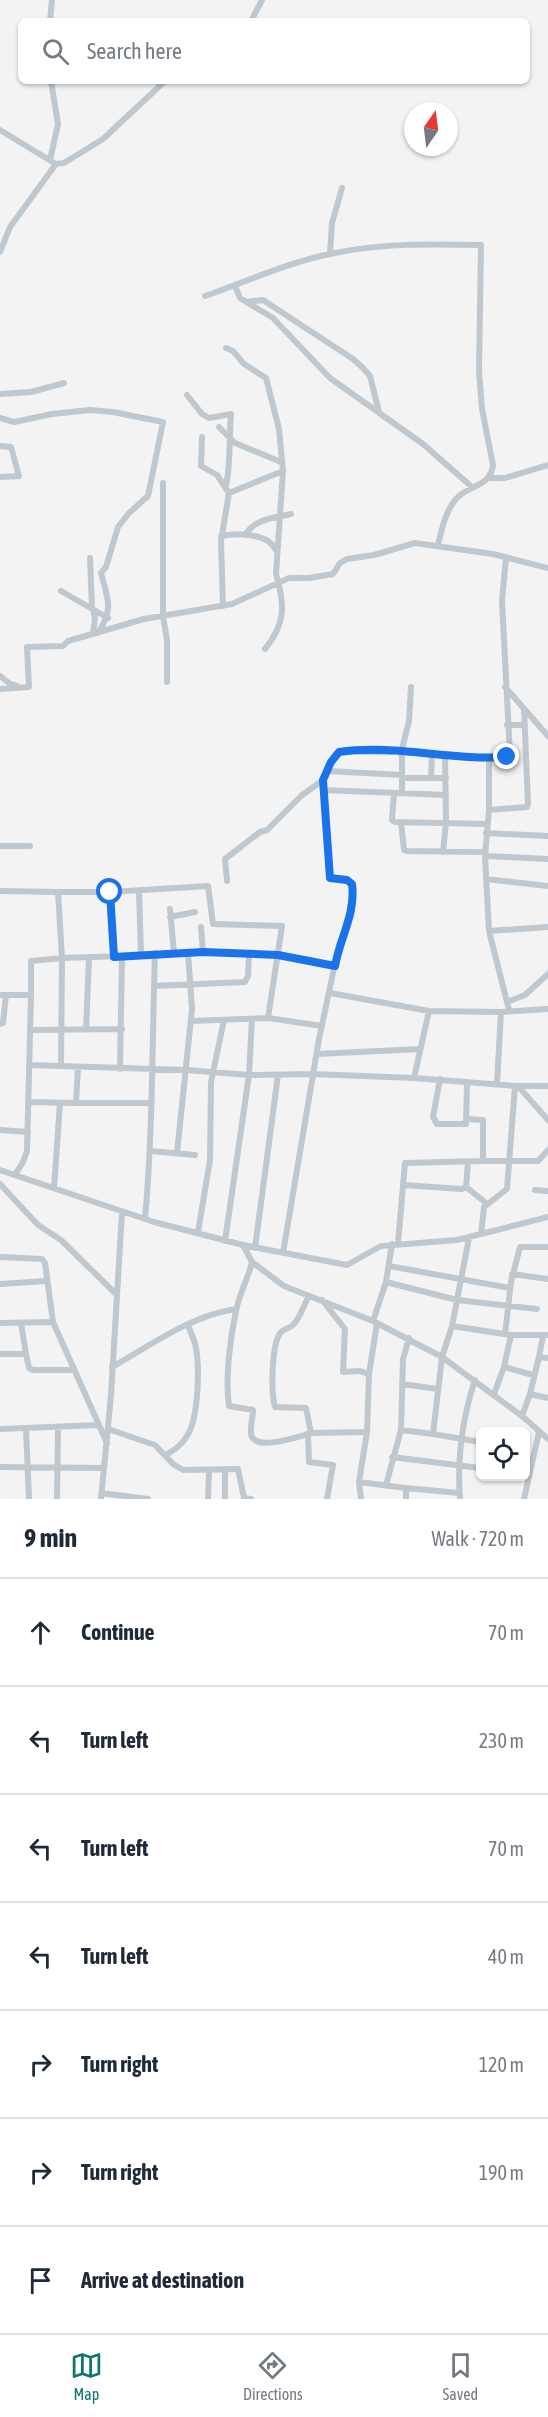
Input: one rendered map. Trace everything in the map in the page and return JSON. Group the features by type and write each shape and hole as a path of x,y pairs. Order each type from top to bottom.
{"street":[{"path":"51,18 52,0"},
{"path":"253,18 262,0"},
{"path":"50,160 58,124 51,84"},
{"path":"0,130 56,164 64,163 103,139 162,84"},
{"path":"0,252 10,227 56,164"},
{"path":"330,254 332,223 342,188"},
{"path":"205,296 330,254 383,246 481,245 483,260 479,371 482,409 493,465 490,478"},
{"path":"236,286 240,298 273,318 330,378 423,444 471,487"},
{"path":"246,302 263,300 353,359 370,376 379,411"},
{"path":"226,348 233,351 244,364 266,378 281,440 283,471 276,574 282,589 283,614 265,649"},
{"path":"0,394 31,392 64,383"},
{"path":"187,395 202,414 209,418 231,414 228,437 231,456 226,486"},
{"path":"0,418 14,422 52,414 90,410 163,422 148,496 129,513 118,527 106,567 102,573 110,609 108,618 95,633"},
{"path":"219,427 235,443 281,462"},
{"path":"202,437 201,466 217,475 229,493 221,536 223,606"},
{"path":"0,446 11,447 20,476 0,477"},
{"path":"438,544 450,508 456,499 471,487 490,478 505,478 548,465"},
{"path":"229,493 283,471"},
{"path":"163,483 163,616 167,640 167,682"},
{"path":"245,535 251,525 291,514"},
{"path":"221,536 235,533 245,535 269,542 278,552"},
{"path":"0,689 29,687 27,647 63,646 68,641 163,616 223,606 257,594 289,578 325,577 333,574 340,563 346,559 374,555 415,543 438,544 548,568"},
{"path":"282,1253 312,1074 339,945 351,915 353,900 352,884 347,880 330,878 323,780 331,762 339,752 400,751 489,759 510,755 502,601 506,557"},
{"path":"90,558 95,633"},
{"path":"61,591 108,618"},
{"path":"0,676 10,684 24,688"},
{"path":"400,751 404,747 409,722 411,687"},
{"path":"505,687 548,736"},
{"path":"489,810 527,807 524,708"},
{"path":"507,725 525,724"},
{"path":"400,751 402,793"},
{"path":"431,778 432,754"},
{"path":"443,852 446,822 445,755"},
{"path":"489,759 489,810 485,854 489,931 509,1010"},
{"path":"327,771 446,778"},
{"path":"227,881 225,859 260,832 267,830 301,795 323,780"},
{"path":"323,790 446,795"},
{"path":"394,793 392,820 488,824"},
{"path":"401,822 404,850 411,852 548,859"},
{"path":"486,833 548,836"},
{"path":"0,846 30,846"},
{"path":"486,879 548,886"},
{"path":"0,891 110,892 208,886 213,924 282,926 268,1018"},
{"path":"139,891 141,954"},
{"path":"58,892 62,958 61,1066"},
{"path":"110,892 114,957"},
{"path":"170,909 174,952"},
{"path":"170,917 195,912"},
{"path":"201,927 203,952"},
{"path":"489,931 548,927"},
{"path":"15,1175 26,1157 31,961 203,952 278,955 335,966"},
{"path":"145,1219 151,1151 155,953"},
{"path":"177,1153 191,1021 188,953"},
{"path":"154,986 246,982 249,955"},
{"path":"120,1069 122,956"},
{"path":"86,1030 89,958"},
{"path":"507,1002 525,995 548,974"},
{"path":"330,993 429,1011 501,1012 548,1009"},
{"path":"0,1024 3,1023 3,995 31,995"},
{"path":"414,1078 429,1011"},
{"path":"497,1084 501,1012"},
{"path":"191,1021 268,1018 322,1026"},
{"path":"225,1241 249,1075 252,1019"},
{"path":"198,1232 210,1160 213,1073 224,1020"},
{"path":"31,1030 122,1029"},
{"path":"317,1054 420,1049"},
{"path":"29,1065 186,1070 249,1075 312,1074 440,1079 516,1086 548,1086"},
{"path":"76,1102 78,1067"},
{"path":"255,1248 278,1074"},
{"path":"440,1079 434,1120 437,1124 466,1124 466,1082"},
{"path":"516,1086 548,1120"},
{"path":"482,1234 486,1203 507,1189 516,1086"},
{"path":"29,1102 152,1103"},
{"path":"54,1188 60,1103"},
{"path":"466,1119 483,1120 483,1161"},
{"path":"0,1130 27,1132"},
{"path":"361,1499 359,1482 367,1432 369,1374 375,1322 395,1244 405,1163 541,1160 548,1150"},
{"path":"151,1151 195,1155"},
{"path":"466,1187 468,1162"},
{"path":"0,1170 122,1212 225,1241 350,1265 366,1253 395,1244 469,1238 548,1217"},
{"path":"0,1185 38,1226 61,1240 117,1295"},
{"path":"403,1185 462,1189 466,1187"},
{"path":"466,1187 486,1203"},
{"path":"535,1190 548,1191"},
{"path":"122,1212 107,1443 101,1496 148,1499"},
{"path":"433,1434 442,1357 452,1326 469,1238"},
{"path":"243,1245 252,1262 284,1286 375,1322 442,1357 494,1394 548,1439"},
{"path":"494,1394 504,1367 510,1288 520,1247 548,1247"},
{"path":"0,1257 42,1259 45,1263 53,1322 107,1443"},
{"path":"252,1262 236,1309 227,1391 229,1406 254,1410 251,1434 255,1441 274,1442 308,1434 309,1462 333,1465 327,1499"},
{"path":"388,1266 461,1281 510,1288"},
{"path":"513,1274 548,1279"},
{"path":"0,1284 46,1281"},
{"path":"386,1282 457,1300 537,1309"},
{"path":"309,1296 293,1325 282,1331 276,1342 272,1379 272,1396 275,1407 306,1408 311,1433 367,1432"},
{"path":"321,1300 345,1329 343,1371 360,1371 369,1374"},
{"path":"112,1367 188,1325 220,1311 236,1309"},
{"path":"0,1323 53,1322"},
{"path":"21,1323 29,1368 33,1370 74,1370"},
{"path":"166,1455 178,1447 188,1435 194,1412 197,1385 195,1344 188,1325"},
{"path":"452,1326 508,1335 546,1335 522,1416"},
{"path":"386,1485 401,1430 405,1349 409,1338"},
{"path":"0,1354 26,1354"},
{"path":"539,1357 548,1358"},
{"path":"504,1367 533,1375"},
{"path":"359,1482 460,1496 459,1466 462,1438 466,1409 475,1380"},
{"path":"402,1384 438,1389"},
{"path":"530,1394 548,1398"},
{"path":"0,1429 99,1425"},
{"path":"26,1428 29,1499"},
{"path":"57,1499 58,1428"},
{"path":"108,1429 155,1445 173,1464 183,1470 240,1470 247,1499"},
{"path":"401,1430 476,1441"},
{"path":"524,1499 539,1432"},
{"path":"392,1457 476,1468"},
{"path":"0,1467 104,1468"},
{"path":"225,1470 225,1499"},
{"path":"208,1499 209,1471"},
{"path":"406,1488 406,1499"}],"route":[{"path":"110,892 114,957 174,952 278,955 335,966 339,945 351,915 353,900 352,884 347,880 330,878 323,780 331,762 339,752 400,751 487,757 489,759 507,757"}]}
